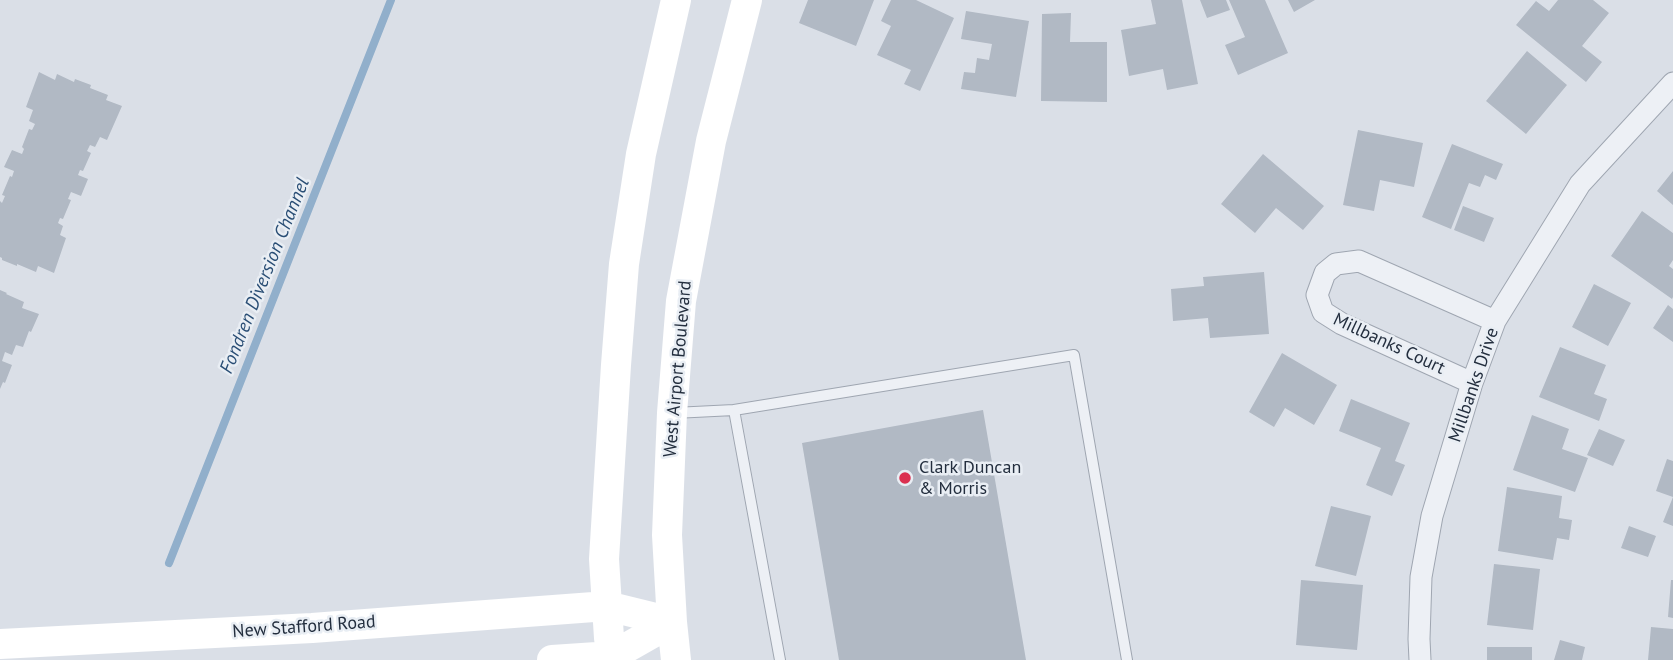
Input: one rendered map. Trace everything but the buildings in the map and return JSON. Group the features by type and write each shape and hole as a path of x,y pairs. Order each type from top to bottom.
{"main road":[{"path":"612,658 604,559 624,264 641,154 676,0"},
{"name":"West Airport Boulevard","path":"676,660 667,535 672,413 681,301 711,141 747,0"},
{"name":"New Stafford Road","path":"0,644 312,628 607,606 672,622"},
{"path":"552,660 612,658 672,622"}],"street":[{"name":"Millbanks Drive","path":"1420,660 1421,577 1432,516 1472,383 1495,321 1580,184 1673,83"},
{"name":"Millbanks Court","path":"1472,383 1342,324 1323,312 1317,295 1325,273 1335,264 1359,261 1495,321"}],"lane":[{"path":"672,413 734,410 1074,355 1127,660"},
{"path":"734,410 780,660"}],"waterway":[{"name":"Fondren Diversion Channel","path":"169,563 391,0"}],"place":[{"name":"Clark Duncan & Morris","path":"905,478"}]}
